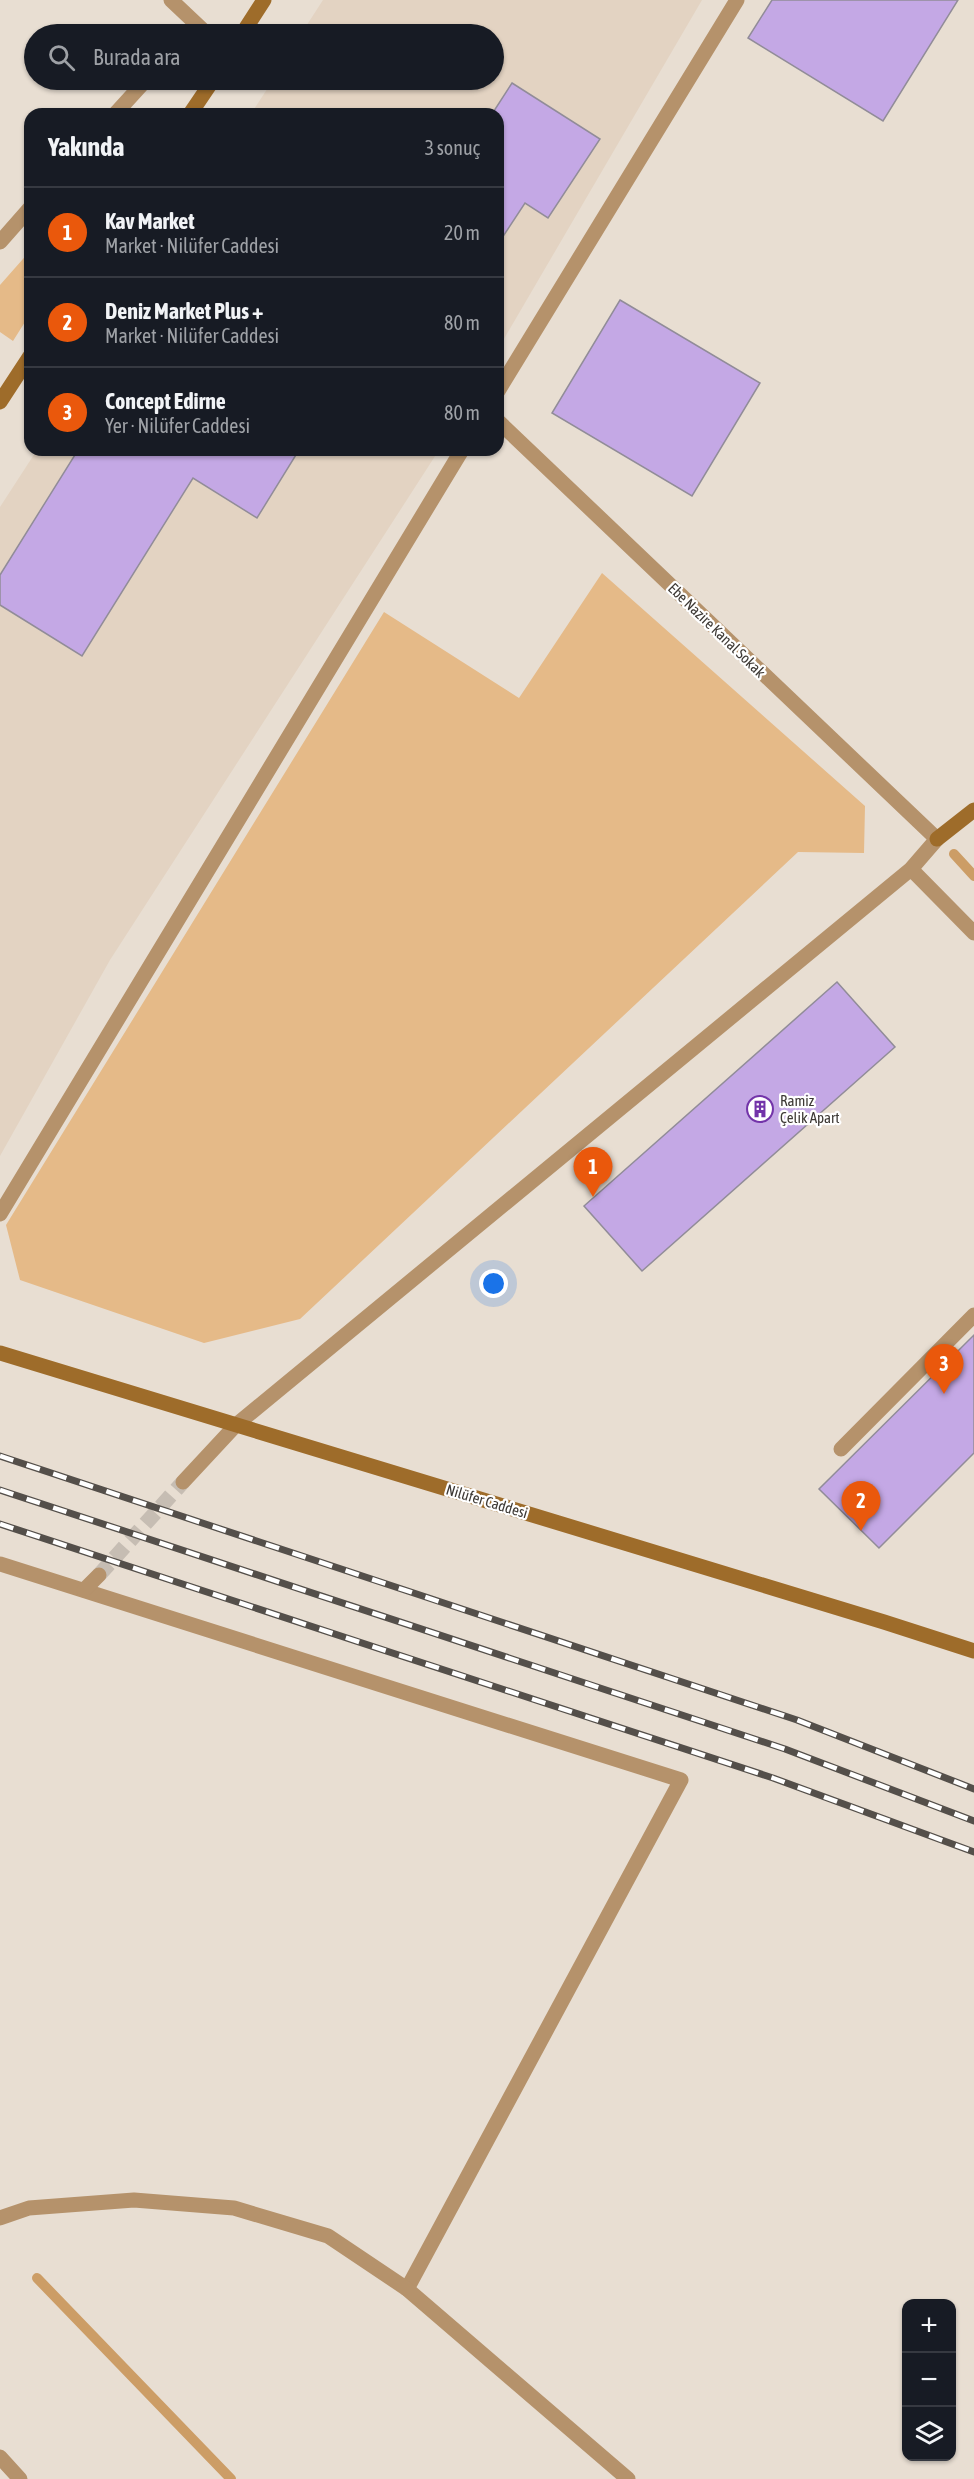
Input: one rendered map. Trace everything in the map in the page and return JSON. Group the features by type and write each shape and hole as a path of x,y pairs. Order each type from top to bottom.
{"main road":[{"path":"248,24 264,0"},
{"path":"194,108 206,90"},
{"path":"0,402 24,365"},
{"path":"937,839 974,810"},
{"name":"Nilüfer Caddesi","path":"0,1353 974,1651"}],"street":[{"path":"171,0 191,24"},
{"path":"504,381 737,0"},
{"path":"120,108 137,90"},
{"path":"0,242 24,215"},
{"name":"Ebe Nazire Kanal Sokak","path":"504,427 937,839"},
{"path":"0,1214 458,456"},
{"path":"183,1482 236,1425 911,869 937,839"},
{"path":"911,869 974,933"},
{"path":"841,1449 974,1315"},
{"path":"0,1564 681,1780 408,2289"},
{"path":"84,1590 99,1575"},
{"path":"0,2218 28,2208 134,2200 234,2208 328,2236 408,2289 628,2479"},
{"path":"0,2457 20,2479"}],"shaded area":[{"path":"323,0 702,0 504,339 504,108 255,108 267,90 504,90 504,24 307,24"},
{"path":"24,258 24,324 13,341 0,332 0,285"},
{"path":"33,456 435,456 110,960 0,1156 0,507"},
{"path":"602,573 865,806 864,853 798,852 300,1319 204,1343 20,1280 6,1225 384,612 519,698"}],"building":[{"path":"772,0 958,0 883,121 748,38"},
{"path":"512,83 600,139 548,218 525,203 504,235 504,108 496,108"},
{"path":"620,300 760,383 692,496 552,413"},
{"path":"74,456 295,456 257,518 193,478 82,656 0,605 0,575"},
{"name":"Ramiz Çelik Apart","path":"837,982 895,1047 642,1271 584,1206"},
{"path":"974,1335 974,1453 879,1548 819,1489"}],"waterway":[{"path":"954,854 974,876"},
{"path":"37,2278 231,2479"}],"tunnel":[{"path":"99,1575 183,1482"}],"railway":[{"path":"0,1456 797,1720 974,1789"},
{"path":"0,1490 785,1749 974,1821"},
{"path":"0,1524 773,1778 974,1852"}],"place":[{"name":"Ramiz Çelik Apart","path":"760,1109"},
{"name":"Kav Market","path":"593,1197"},
{"name":"Concept Edirne","path":"944,1394"},
{"name":"Deniz Market Plus +","path":"861,1531"}]}
